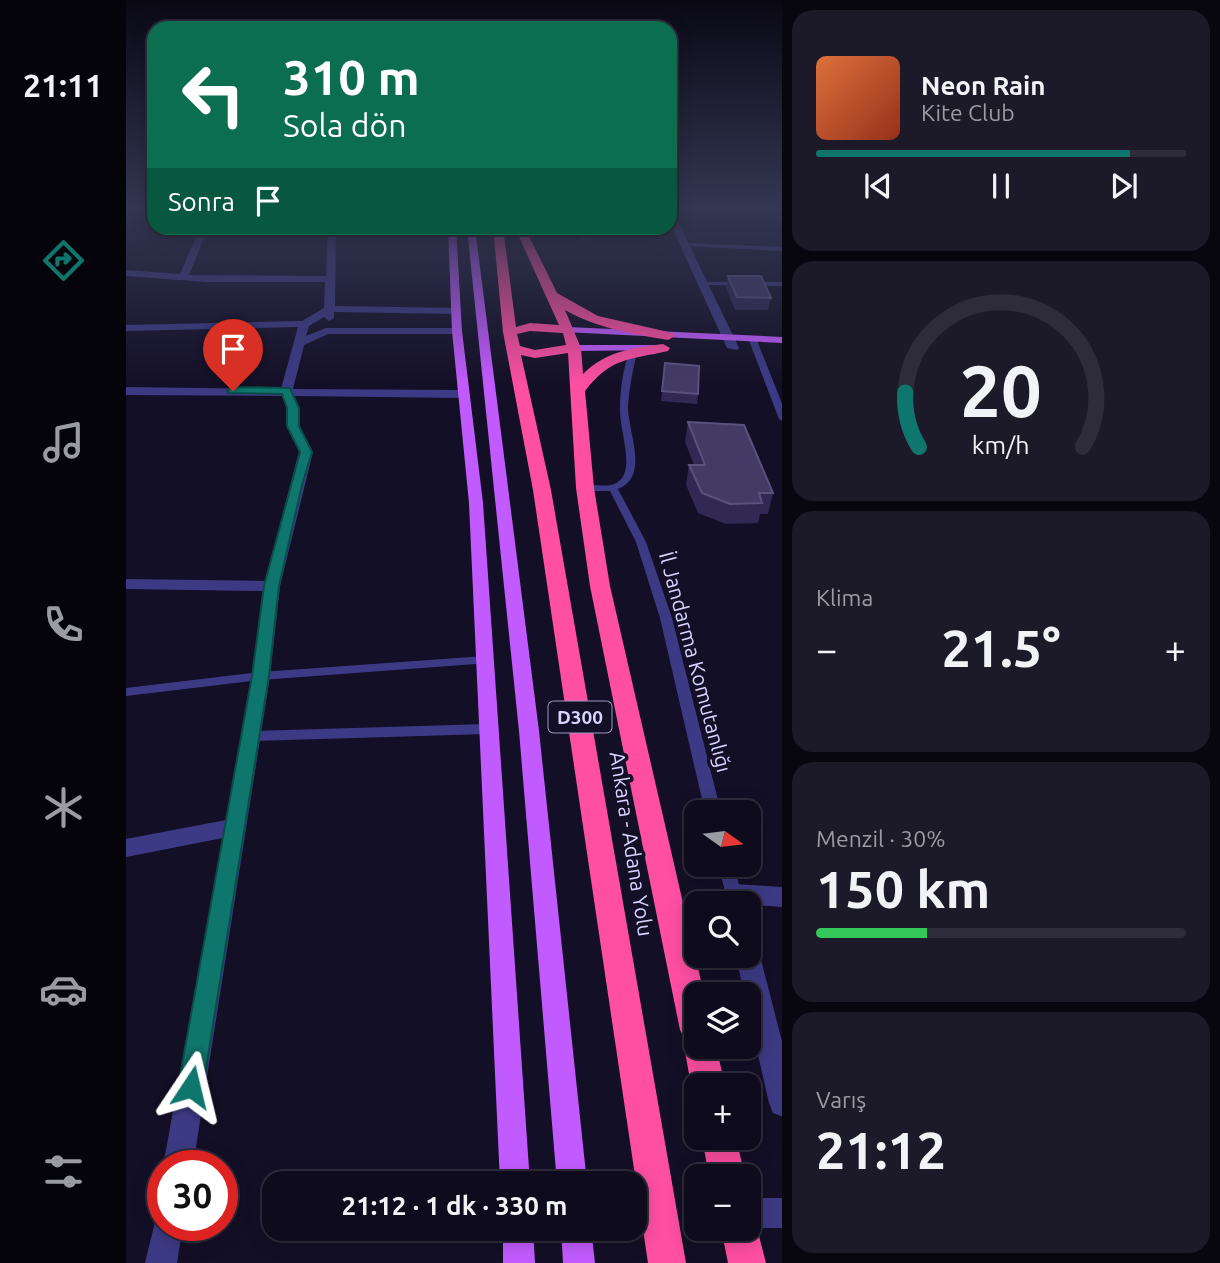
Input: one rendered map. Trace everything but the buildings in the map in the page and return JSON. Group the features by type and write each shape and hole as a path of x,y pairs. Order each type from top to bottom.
{"highway":[{"name":"Ankara - Adana Yolu","path":"503,267 512,340 549,529 667,1263"},
{"name":"Ankara - Adana Yolu","path":"539,267 574,348 585,488 600,586 686,982"},
{"path":"552,295 575,313 665,342"},
{"path":"512,340 530,327 568,330"},
{"path":"512,340 544,354 574,348"},
{"path":"579,389 593,368 617,356 665,342"},
{"path":"742,1241 747,1263"}],"main road":[{"path":"454,267 457,321 476,503 514,1171"},
{"path":"475,267 528,731 571,1171"},
{"path":"457,321 480,320"},
{"path":"457,321 480,320"},
{"path":"568,330 665,342"},
{"path":"755,344 782,340"},
{"path":"574,348 665,342 755,344 782,350"},
{"path":"518,1241 519,1263"},
{"path":"577,1241 579,1263"}],"street":[{"path":"183,276 187,267"},
{"path":"326,331 330,309 330,267"},
{"path":"697,267 731,343"},
{"path":"126,273 206,279 329,279"},
{"path":"126,328 304,324 330,309 457,321"},
{"path":"298,344 326,331 457,321"},
{"path":"181,1150 261,676 272,586 295,485 306,452 293,426 293,408 286,391 304,324"},
{"path":"126,391 464,394"},
{"path":"126,583 207,587 272,586"},
{"path":"126,848 235,827"},
{"path":"761,898 782,897"},
{"path":"751,968 782,1103"},
{"path":"761,1213 782,1213"},
{"path":"161,1263 165,1241"}],"lane":[{"path":"704,283 782,284"},
{"path":"755,344 782,419"},
{"path":"585,488 613,488 626,480 631,471 630,446 624,418 626,380 633,352"},
{"name":"İl Jandarma Komutanlığı","path":"613,488 640,542 666,618 710,800"},
{"path":"126,692 261,676 485,660"},
{"path":"251,736 487,729"}],"route":[{"path":"191,1087 261,676 272,586 295,485 306,452 293,426 293,408 286,391 233,391"}]}
